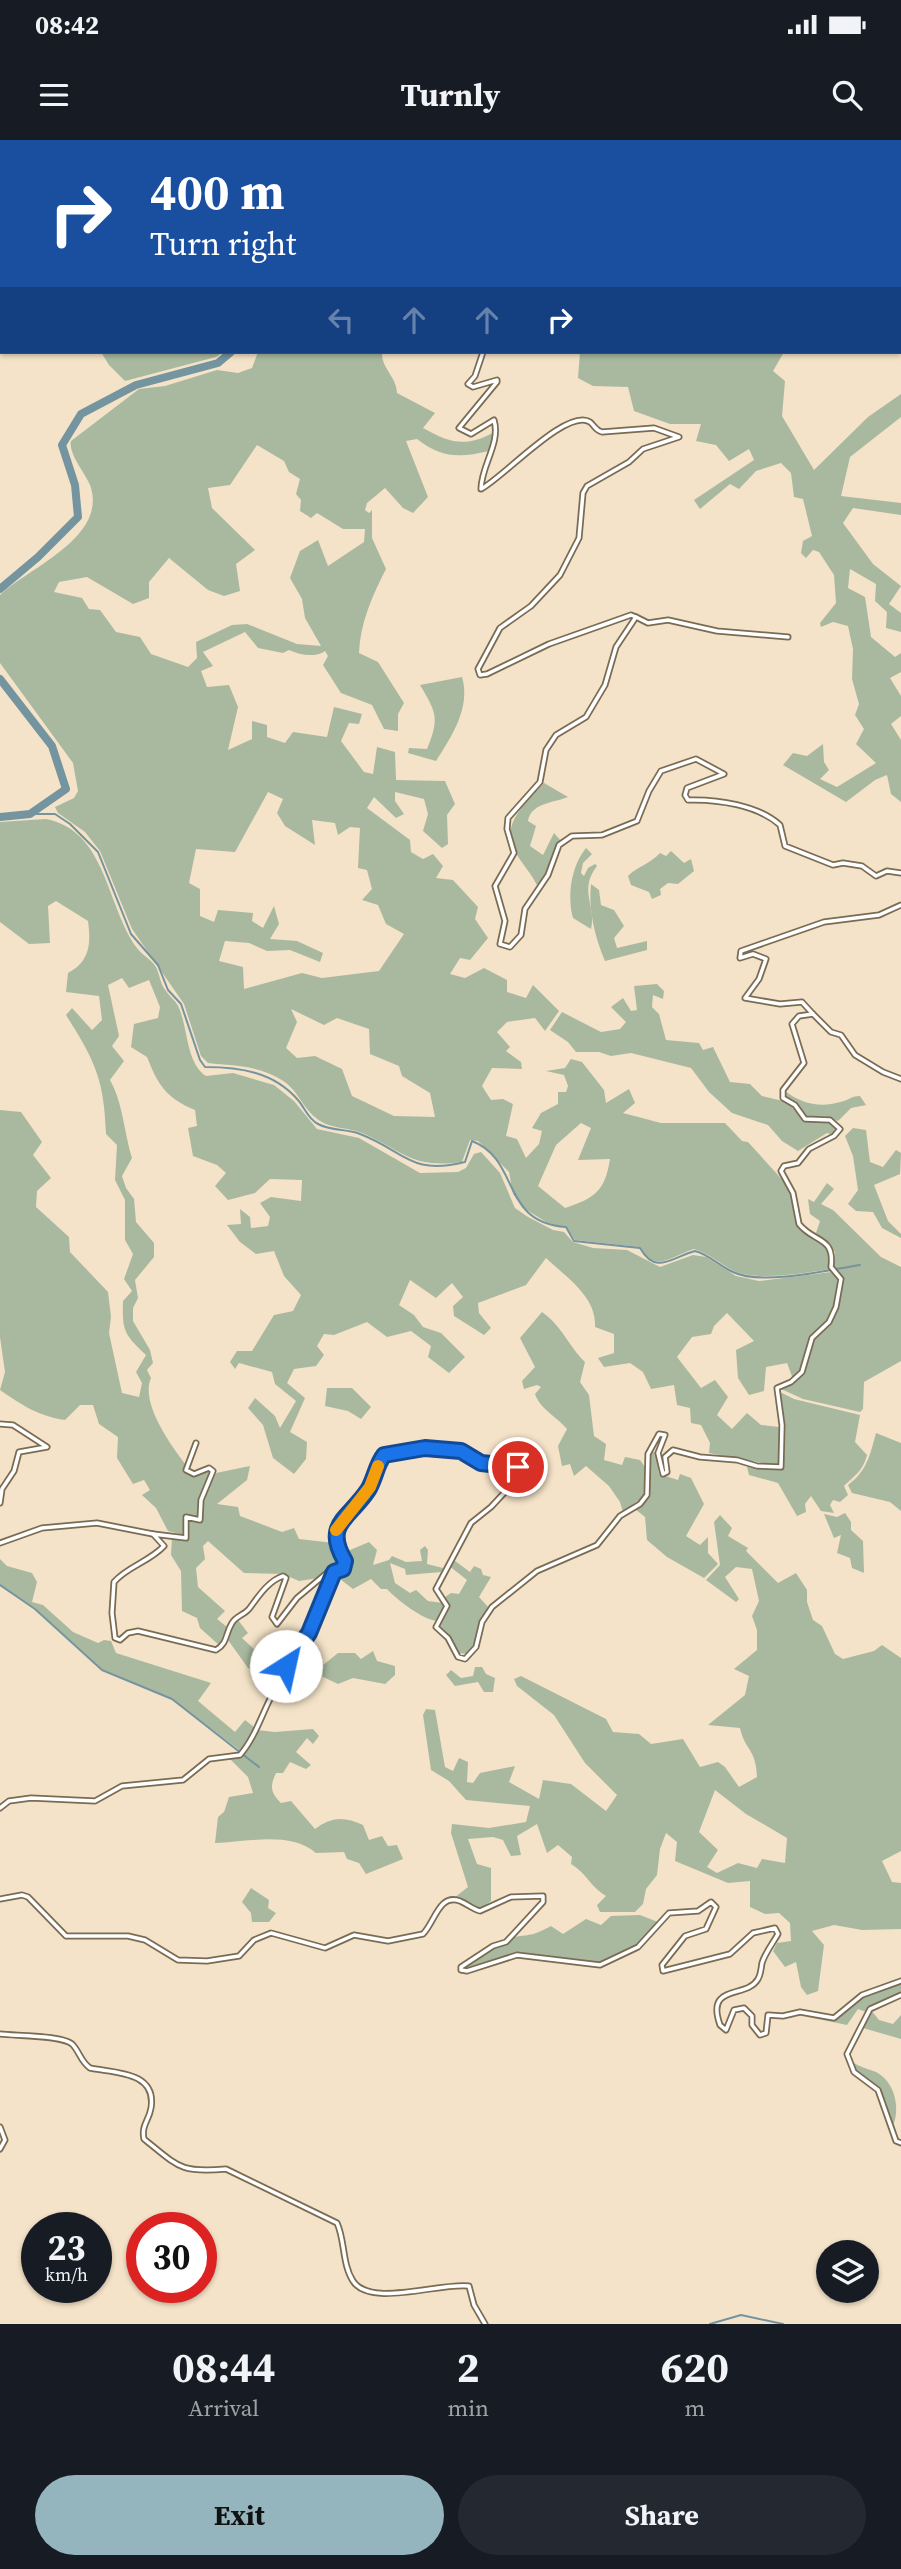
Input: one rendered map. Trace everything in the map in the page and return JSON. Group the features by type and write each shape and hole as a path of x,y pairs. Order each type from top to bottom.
{"street":[{"path":"482,354 475,376 468,384 473,387 497,380 498,382 458,428 471,434 494,420 496,433 481,489 508,472 529,448 570,421 590,422 602,432 654,428 679,437 643,449 629,462 587,486 583,493 579,538 560,575 531,606 496,633 478,673 493,672 568,637 631,615 648,623 668,620 718,631 788,637"},
{"path":"636,617 615,646 607,679 586,717 556,735 546,750 540,782 508,818 507,829 514,853 495,886 505,921 500,942 502,947 510,947 518,940 526,909 548,875 564,841 572,836 602,835 637,821 649,791 662,771 696,759 724,774 687,788 685,795 688,800 732,803 764,814 780,825 787,848 815,859 833,865 843,863 862,866 876,876 887,871 901,873"},
{"path":"901,905 874,916 824,922 741,951 740,958 753,954 764,955 766,959 760,979 745,998 780,1003 802,1002 831,1032 841,1035 855,1055 883,1072 901,1079"},
{"path":"153,1534 164,1546 142,1564 126,1570 114,1582 112,1613 117,1640 138,1631 216,1650 225,1642 234,1620 249,1610 254,1599 276,1579 283,1576 286,1578 272,1617 277,1624 297,1598 328,1572 343,1569 345,1561 335,1542 337,1529 370,1487 384,1455 425,1448 461,1451 481,1463 518,1467 518,1478 466,1530 436,1589 447,1606 436,1627 448,1638 458,1657 465,1659 476,1647 482,1622 492,1607 539,1570 597,1545 620,1516 644,1500 647,1495 649,1450 659,1434 665,1436 658,1453 663,1474 667,1472 665,1457 673,1450 766,1468 781,1467 782,1425 777,1388 791,1382 802,1372 812,1338 829,1321 836,1307 841,1279 831,1267 833,1254 830,1248 799,1224 793,1193 780,1171 783,1166 798,1163 809,1149 834,1136 841,1129 830,1120 806,1119 795,1105 783,1098 783,1090 804,1063 792,1024 799,1016 813,1014"},
{"path":"0,1424 13,1425 47,1447 19,1452 14,1471 2,1489 0,1503"},
{"path":"0,1543 42,1528 97,1523 186,1538 186,1517 201,1520 201,1500 214,1471 209,1468 194,1474 186,1471 196,1443"},
{"path":"0,1808 9,1801 31,1798 95,1801 122,1786 183,1780 209,1759 240,1755 265,1711 274,1687 285,1677 286,1666 309,1633 334,1572"},
{"path":"0,1899 22,1895 27,1897 66,1936 128,1936 145,1940 178,1960 207,1961 239,1956 254,1940 271,1933 325,1948 354,1935 397,1941 423,1934 442,1903 449,1900 457,1900 480,1911 511,1897 543,1896 543,1902 506,1942 485,1951 461,1967 461,1970 467,1971 517,1955 600,1965 638,1947 669,1913 705,1910 711,1902 716,1908 706,1929 681,1939 662,1965 663,1970 730,1954 753,1933 775,1928 778,1934 762,1961 759,1978 750,1987 727,1992 722,1996 718,2011 720,2025 726,2030 734,2010 749,2011 752,2025 760,2035 766,2032 768,2015 783,2016 800,2011 834,2018 862,1995 901,1981"},
{"path":"901,1995 870,2009 847,2054 854,2072 878,2090 893,2135 901,2143"},
{"path":"0,2034 63,2038 73,2043 84,2064 90,2068 137,2076 148,2088 151,2098 151,2110 142,2127 144,2139 180,2168 212,2172 226,2169 337,2223 353,2282 364,2290 379,2294 455,2284 470,2286 474,2305 485,2324"},
{"path":"0,2127 5,2140 0,2149"}],"green space":[{"path":"102,354 220,354 125,381"},
{"path":"257,354 382,354 397,393 435,413 423,428 458,442 475,440 494,432 489,451 468,455 442,453 417,439 406,441 428,497 413,513 403,508 385,488 367,503 365,510 369,513 372,510 372,538 386,569 368,610 359,653 378,662 404,703 398,714 398,731 384,729 372,705 341,693 323,665 328,656 325,651 307,655 289,650 283,653 258,648 245,632 203,652 213,666 201,671 207,687 229,685 238,707 228,750 252,739 252,721 267,725 267,737 285,743 293,732 327,737 334,707 362,714 359,724 349,723 341,741 364,772 373,774 377,747 395,752 396,780 445,781 455,804 447,815 448,844 442,848 423,831 428,814 424,799 395,792 395,801 404,814 396,818 374,797 367,808 410,840 411,852 423,859 433,854 443,866 436,878 453,880 478,907 475,919 488,938 470,960 460,958 450,974 465,978 484,968 507,980 507,992 526,998 533,985 559,1011 545,1031 535,1018 507,1022 497,1032 510,1047 506,1051 521,1062 522,1069 492,1068 482,1086 491,1100 503,1099 513,1104 506,1136 517,1139 526,1158 539,1144 542,1131 532,1128 541,1113 558,1104 558,1092 566,1092 568,1086 564,1075 546,1071 565,1068 571,1059 582,1062 604,1090 606,1103 629,1089 635,1103 623,1113 661,1123 725,1123 742,1141 748,1142 788,1186 795,1202 794,1218 799,1226 830,1249 830,1269 766,1276 741,1274 694,1249 671,1259 658,1261 645,1255 639,1247 575,1240 566,1226 551,1225 525,1209 513,1194 509,1172 478,1141 470,1140 462,1162 445,1164 419,1161 362,1133 321,1122 286,1083 271,1074 245,1067 208,1063 201,1056 184,1004 132,929 100,851 85,832 58,813 55,807 74,798 78,791 73,763 0,663 0,595 63,549 77,536 88,520 93,504 90,485 74,457 71,441 139,389 165,386 217,370 238,373 252,368","holes":["257,445 284,461 289,472 300,479 296,494 301,500 300,511 311,518 317,513 343,529 365,529 364,542 328,566 318,540 300,551 290,578 302,599 305,618 321,646 297,644 247,624 232,625 196,642 197,658 188,667 151,654 140,637 116,632 100,610 89,609 82,598 54,592 59,582 87,577 133,604 149,598 149,582 169,558 208,590 224,596 240,591 236,564 255,550 212,508 208,488 230,485","268,792 283,799 277,813 285,826 315,845 312,820 335,823 338,835 350,827 360,828 358,868 367,870 372,889 362,900 378,905 386,924 404,934 379,971 322,978 302,973 244,989 243,967 219,961 225,941 249,943 267,951 290,950 320,962 323,953 297,941 270,939 279,924 274,906 263,928 252,921 253,913 218,910 214,922 200,916 200,889 189,883 196,849 235,852","291,1009 324,1025 337,1018 369,1029 370,1054 399,1066 402,1076 430,1093 435,1117 394,1116 352,1096 342,1069 315,1056 297,1058 286,1048 297,1022","581,1123 591,1128 578,1160 610,1159 608,1170 597,1192 584,1201 565,1208 538,1186 556,1145"]},
{"path":"580,354 783,354 773,371 785,381 782,416 814,470 868,417 901,394 901,417 850,457 841,496 901,503 901,515 853,508 843,523 873,564 901,586 889,604 901,613 901,632 886,628 887,612 875,601 876,584 850,569 848,588 865,597 871,637 895,657 901,653 901,672 890,678 901,696 901,716 891,724 901,740 901,802 891,794 887,775 875,780 846,802 783,765 793,753 807,756 823,744 824,762 829,770 820,779 837,787 876,763 856,744 864,729 855,715 859,704 852,679 853,649 848,626 833,622 821,627 820,623 836,603 834,575 819,552 813,550 806,558 801,553 803,541 812,536 803,499 794,497 791,473 781,463 756,471 739,489 730,484 700,509 694,500 754,460 749,449 729,461 716,445 696,441 701,424 670,424 634,411 628,387 593,386 578,378"},
{"path":"462,677 462,710 454,731 436,761 408,753 409,748 427,749 434,730 433,709 420,685"},
{"path":"544,783 568,797 544,804 530,815 528,821 536,826 530,846 543,855 554,833 561,841 548,873 537,885 516,853 510,833 512,824 523,806"},
{"path":"46,819 66,826 82,838 93,854 127,931 137,948 156,967 164,988 178,1006 191,1054 199,1070 206,1076 233,1073 274,1085 294,1101 317,1129 359,1138 420,1173 458,1172 466,1168 474,1154 481,1152 500,1173 515,1208 553,1230 564,1232 573,1242 593,1248 627,1250 660,1267 693,1255 706,1257 736,1276 759,1281 831,1272 838,1276 835,1306 827,1321 810,1338 800,1372 793,1379 787,1363 766,1367 764,1391 749,1395 738,1378 736,1350 754,1341 727,1313 714,1326 711,1334 692,1337 677,1357 701,1388 715,1380 728,1397 717,1415 732,1429 747,1413 761,1425 779,1427 779,1466 709,1453 710,1443 701,1425 691,1423 690,1408 677,1405 674,1385 651,1389 643,1372 630,1363 604,1367 598,1358 614,1353 614,1334 595,1327 591,1306 586,1297 546,1258 526,1285 478,1303 479,1313 491,1328 484,1335 454,1316 453,1306 463,1297 452,1283 436,1298 410,1280 399,1305 414,1315 423,1327 441,1333 465,1357 449,1373 428,1357 431,1346 411,1331 387,1337 367,1322 334,1335 324,1334 317,1346 324,1355 316,1366 294,1369 287,1383 305,1398 290,1432 307,1442 306,1459 294,1474 273,1458 263,1425 248,1408 255,1398 275,1416 280,1428 296,1401 275,1384 272,1372 239,1363 235,1369 230,1362 237,1351 252,1351 274,1315 293,1311 301,1295 284,1276 274,1251 256,1254 240,1242 227,1225 241,1224 240,1209 250,1217 251,1228 268,1226 270,1217 260,1203 271,1197 301,1201 302,1180 270,1179 255,1193 228,1200 215,1186 226,1173 217,1165 193,1156 188,1128 197,1126 195,1110 177,1101 164,1090 147,1057 131,1047 134,1024 158,1018 160,1007 149,980 129,988 122,978 108,985 119,1036 112,1046 124,1061 110,1080 121,1108 132,1158 122,1176 134,1199 136,1222 154,1243 154,1257 135,1280 138,1298 133,1308 133,1321 150,1350 153,1363 147,1370 151,1378 150,1399 159,1423 186,1465 185,1471 195,1476 211,1470 199,1501 201,1515 184,1515 184,1535 168,1531 156,1508 142,1495 150,1490 144,1480 133,1484 117,1458 118,1437 99,1424 93,1405 80,1405 65,1420 38,1413 0,1390 5,1372 0,1337 0,1110 21,1112 42,1142 33,1155 51,1178 37,1191 36,1207 69,1237 70,1252 108,1292 111,1317 109,1333 122,1393 139,1397 142,1383 136,1372 146,1355 129,1337 123,1319 123,1301 132,1291 124,1279 133,1254 125,1240 125,1200 115,1180 117,1145 106,1134 103,1099 91,1058 66,1015 72,1008 92,1030 102,1020 99,996 66,992 68,973 81,963 87,951 88,921 56,901 48,906 50,943 29,944 0,922 0,822"},
{"path":"586,848 592,854 583,863 581,873 584,876 588,868 595,864 597,866 588,891 592,913 591,929 573,918 570,900 574,872"},
{"path":"671,851 684,863 691,859 694,871 678,884 668,883 660,889 661,895 652,899 649,892 631,885 628,876 660,853 666,856"},
{"path":"591,884 599,890 601,905 614,910 624,926 614,938 617,948 647,941 647,950 605,961 593,923"},
{"path":"657,984 664,991 663,999 653,995 652,1007 659,1014 666,1040 699,1043 703,1050 713,1047 730,1082 750,1084 762,1096 787,1102 803,1119 836,1124 837,1131 833,1135 827,1133 798,1151 782,1141 768,1125 732,1113 709,1092 691,1068 631,1053 611,1056 599,1052 576,1052 568,1042 550,1030 562,1012 601,1032 620,1029 626,1022 611,1007 623,998 631,1011 637,1010 634,986"},
{"path":"785,1091 813,1104 836,1103 860,1096 866,1105 851,1108 838,1121 824,1116 805,1117 799,1107 784,1096"},
{"path":"853,1128 866,1130 870,1162 883,1167 896,1150 901,1153 900,1174 874,1185 888,1221 901,1234 901,1238 882,1228 873,1212 856,1211 848,1204 858,1190 853,1156 845,1136"},
{"path":"827,1183 834,1189 821,1204 833,1210 881,1257 901,1267 901,1361 864,1382 863,1409 860,1412 803,1399 779,1388 798,1378 812,1342 832,1322 839,1305 843,1280 834,1268 835,1252 816,1233 820,1221 810,1214 808,1199 814,1202"},
{"path":"542,1312 555,1323 585,1362 580,1382 589,1395 594,1436 606,1444 604,1460 622,1465 625,1457 640,1460 647,1470 644,1493 623,1512 609,1486 586,1466 574,1476 570,1464 562,1466 558,1446 567,1429 537,1399 535,1394 541,1387 537,1385 524,1389 522,1381 535,1367 520,1338"},
{"path":"327,1388 352,1388 371,1407 361,1419 348,1411 325,1406"},
{"path":"778,1391 794,1399 860,1415 855,1442 867,1455 861,1469 844,1486 848,1495 840,1502 833,1500 830,1505 834,1513 821,1511 811,1496 805,1504 806,1512 797,1516 778,1483 749,1475 747,1467 777,1470 783,1464 782,1405"},
{"path":"876,1433 901,1443 901,1511 890,1502 852,1493 848,1485 864,1468"},
{"path":"650,1451 656,1453 659,1474 678,1480 680,1474 691,1478 704,1504 686,1536 700,1545 708,1537 708,1553 718,1564 704,1578 667,1557 647,1540 645,1517 635,1509 648,1497"},
{"path":"250,1466 247,1480 217,1504 238,1507 240,1516 282,1532 294,1528 299,1539 334,1543 343,1561 342,1568 327,1571 319,1578 299,1581 283,1574 244,1573 208,1541 203,1546 205,1559 196,1568 198,1587 225,1611 217,1619 227,1627 219,1645 200,1628 197,1618 182,1611 181,1571 171,1555 172,1538 186,1541 186,1520 189,1517 197,1521 203,1518 202,1501 216,1473"},
{"path":"845,1513 851,1522 851,1530 863,1541 864,1573 852,1568 850,1558 837,1553 841,1535 834,1538 824,1514 837,1517"},
{"path":"720,1515 732,1528 728,1536 748,1548 746,1551 778,1583 796,1573 807,1590 807,1602 813,1620 822,1626 835,1654 843,1659 874,1651 882,1645 901,1658 901,1851 882,1861 892,1882 901,1883 901,1929 862,1930 834,1925 812,1931 824,1945 818,1991 807,1995 801,1987 796,1962 785,1967 773,1951 777,1943 791,1941 790,1923 779,1913 765,1914 750,1907 750,1881 728,1883 675,1861 677,1842 666,1833 660,1849 657,1875 646,1889 643,1904 635,1912 600,1912 597,1905 606,1896 571,1864 572,1857 558,1845 547,1853 537,1824 517,1836 521,1855 511,1856 503,1840 493,1837 468,1839 477,1864 491,1868 491,1901 480,1909 454,1898 468,1887 451,1833 452,1824 489,1828 526,1822 530,1806 466,1800 449,1781 431,1770 423,1715 426,1709 435,1710 445,1767 453,1771 459,1758 468,1762 467,1782 473,1783 480,1773 515,1766 509,1782 539,1799 543,1780 571,1784 606,1811 617,1795 585,1763 554,1715 517,1686 514,1679 521,1676 606,1719 613,1732 639,1734 651,1744 683,1739 700,1767 718,1762 725,1767 739,1787 757,1777 755,1760 740,1728 708,1725 745,1695 749,1676 734,1669 757,1650 757,1630 752,1616 759,1601 752,1569 736,1567 725,1577 739,1599 736,1602 706,1580 720,1565 714,1522","holes":["715,1790 746,1814 787,1838 785,1863 762,1859 757,1868 738,1863 717,1873 707,1867 718,1850 699,1832"]},
{"path":"369,1542 377,1550 373,1565 389,1560 392,1556 406,1562 422,1561 420,1550 425,1546 428,1550 427,1564 443,1568 441,1572 406,1575 405,1569 390,1563 395,1583 410,1593 416,1590 428,1601 443,1603 445,1607 437,1621 417,1613 371,1579 353,1589 336,1576 344,1568 343,1553"},
{"path":"451,1558 470,1572 474,1566 481,1569 483,1575 491,1577 479,1597 489,1608 468,1654 457,1653 452,1641 437,1626 448,1606 442,1599 451,1593 459,1594 467,1580 448,1565"},
{"path":"0,1559 7,1566 32,1573 37,1582 32,1602 43,1605 73,1632 98,1643 111,1641 116,1653 211,1683 198,1701 235,1732 245,1720 254,1727 242,1752 171,1698 102,1669 35,1608 0,1585"},
{"path":"238,1620 248,1633 242,1638 256,1651 251,1657 256,1664 271,1668 274,1663 283,1670 283,1677 248,1668 228,1640 232,1624"},
{"path":"373,1651 377,1661 395,1666 395,1675 385,1684 353,1678 338,1684 319,1675 311,1676 306,1662 323,1665 338,1653 355,1653 361,1659"},
{"path":"475,1667 482,1667 486,1674 495,1678 493,1692 484,1692 478,1682 455,1686 446,1675 451,1670 461,1678 473,1676"},
{"path":"313,1729 319,1736 313,1744 307,1738 296,1752 311,1765 306,1769 290,1762 283,1773 276,1773 272,1785 275,1796 281,1803 291,1801 315,1829 338,1819 363,1825 369,1840 382,1836 388,1846 397,1845 403,1859 366,1874 359,1863 347,1859 344,1852 316,1853 294,1842 268,1839 215,1843 218,1817 224,1812 229,1797 253,1793 248,1777 228,1757 243,1753 257,1730 275,1732"},
{"path":"251,1888 269,1900 268,1908 276,1913 269,1922 252,1922 251,1913 242,1902"},
{"path":"640,1915 658,1922 638,1945 603,1963 579,1963 522,1953 463,1969 479,1954 508,1938 540,1932 551,1926 563,1934 586,1919 601,1925 611,1916"},
{"path":"901,1982 901,1993 871,2006 866,2012 858,2009 847,2025 808,2017 835,2019 862,1996"},
{"path":"871,2010 879,2020 893,2024 901,2015 901,2039 863,2028"},
{"path":"854,2063 882,2076 891,2088 896,2103 893,2126 878,2088 850,2065"}],"waterway":[{"path":"0,589 38,557 78,517 75,485 62,445 81,414 136,385 218,363 229,354"},
{"path":"0,679 52,746 66,789 30,814 0,817"},
{"path":"30,814 55,814 70,824 98,852 131,934 158,965 168,990 181,1004 200,1060 205,1067 231,1068 267,1077 289,1091 318,1124 360,1134 419,1164 447,1166 465,1162 472,1141 487,1150 498,1162 520,1203 530,1215 545,1223 566,1227 574,1241 640,1248 646,1256 658,1263 695,1251 733,1272 761,1278 795,1276 860,1265"},
{"path":"0,1585 35,1609 102,1670 172,1699 259,1767"},
{"path":"710,2324 741,2315 783,2324"}],"slow traffic":[{"path":"336,1530 370,1487 378,1466"}],"route":[{"path":"286,1666 297,1654 309,1633 334,1572 343,1569 345,1561 335,1542 337,1529 370,1487 384,1455 425,1448 461,1451 488,1465 518,1467"}]}
